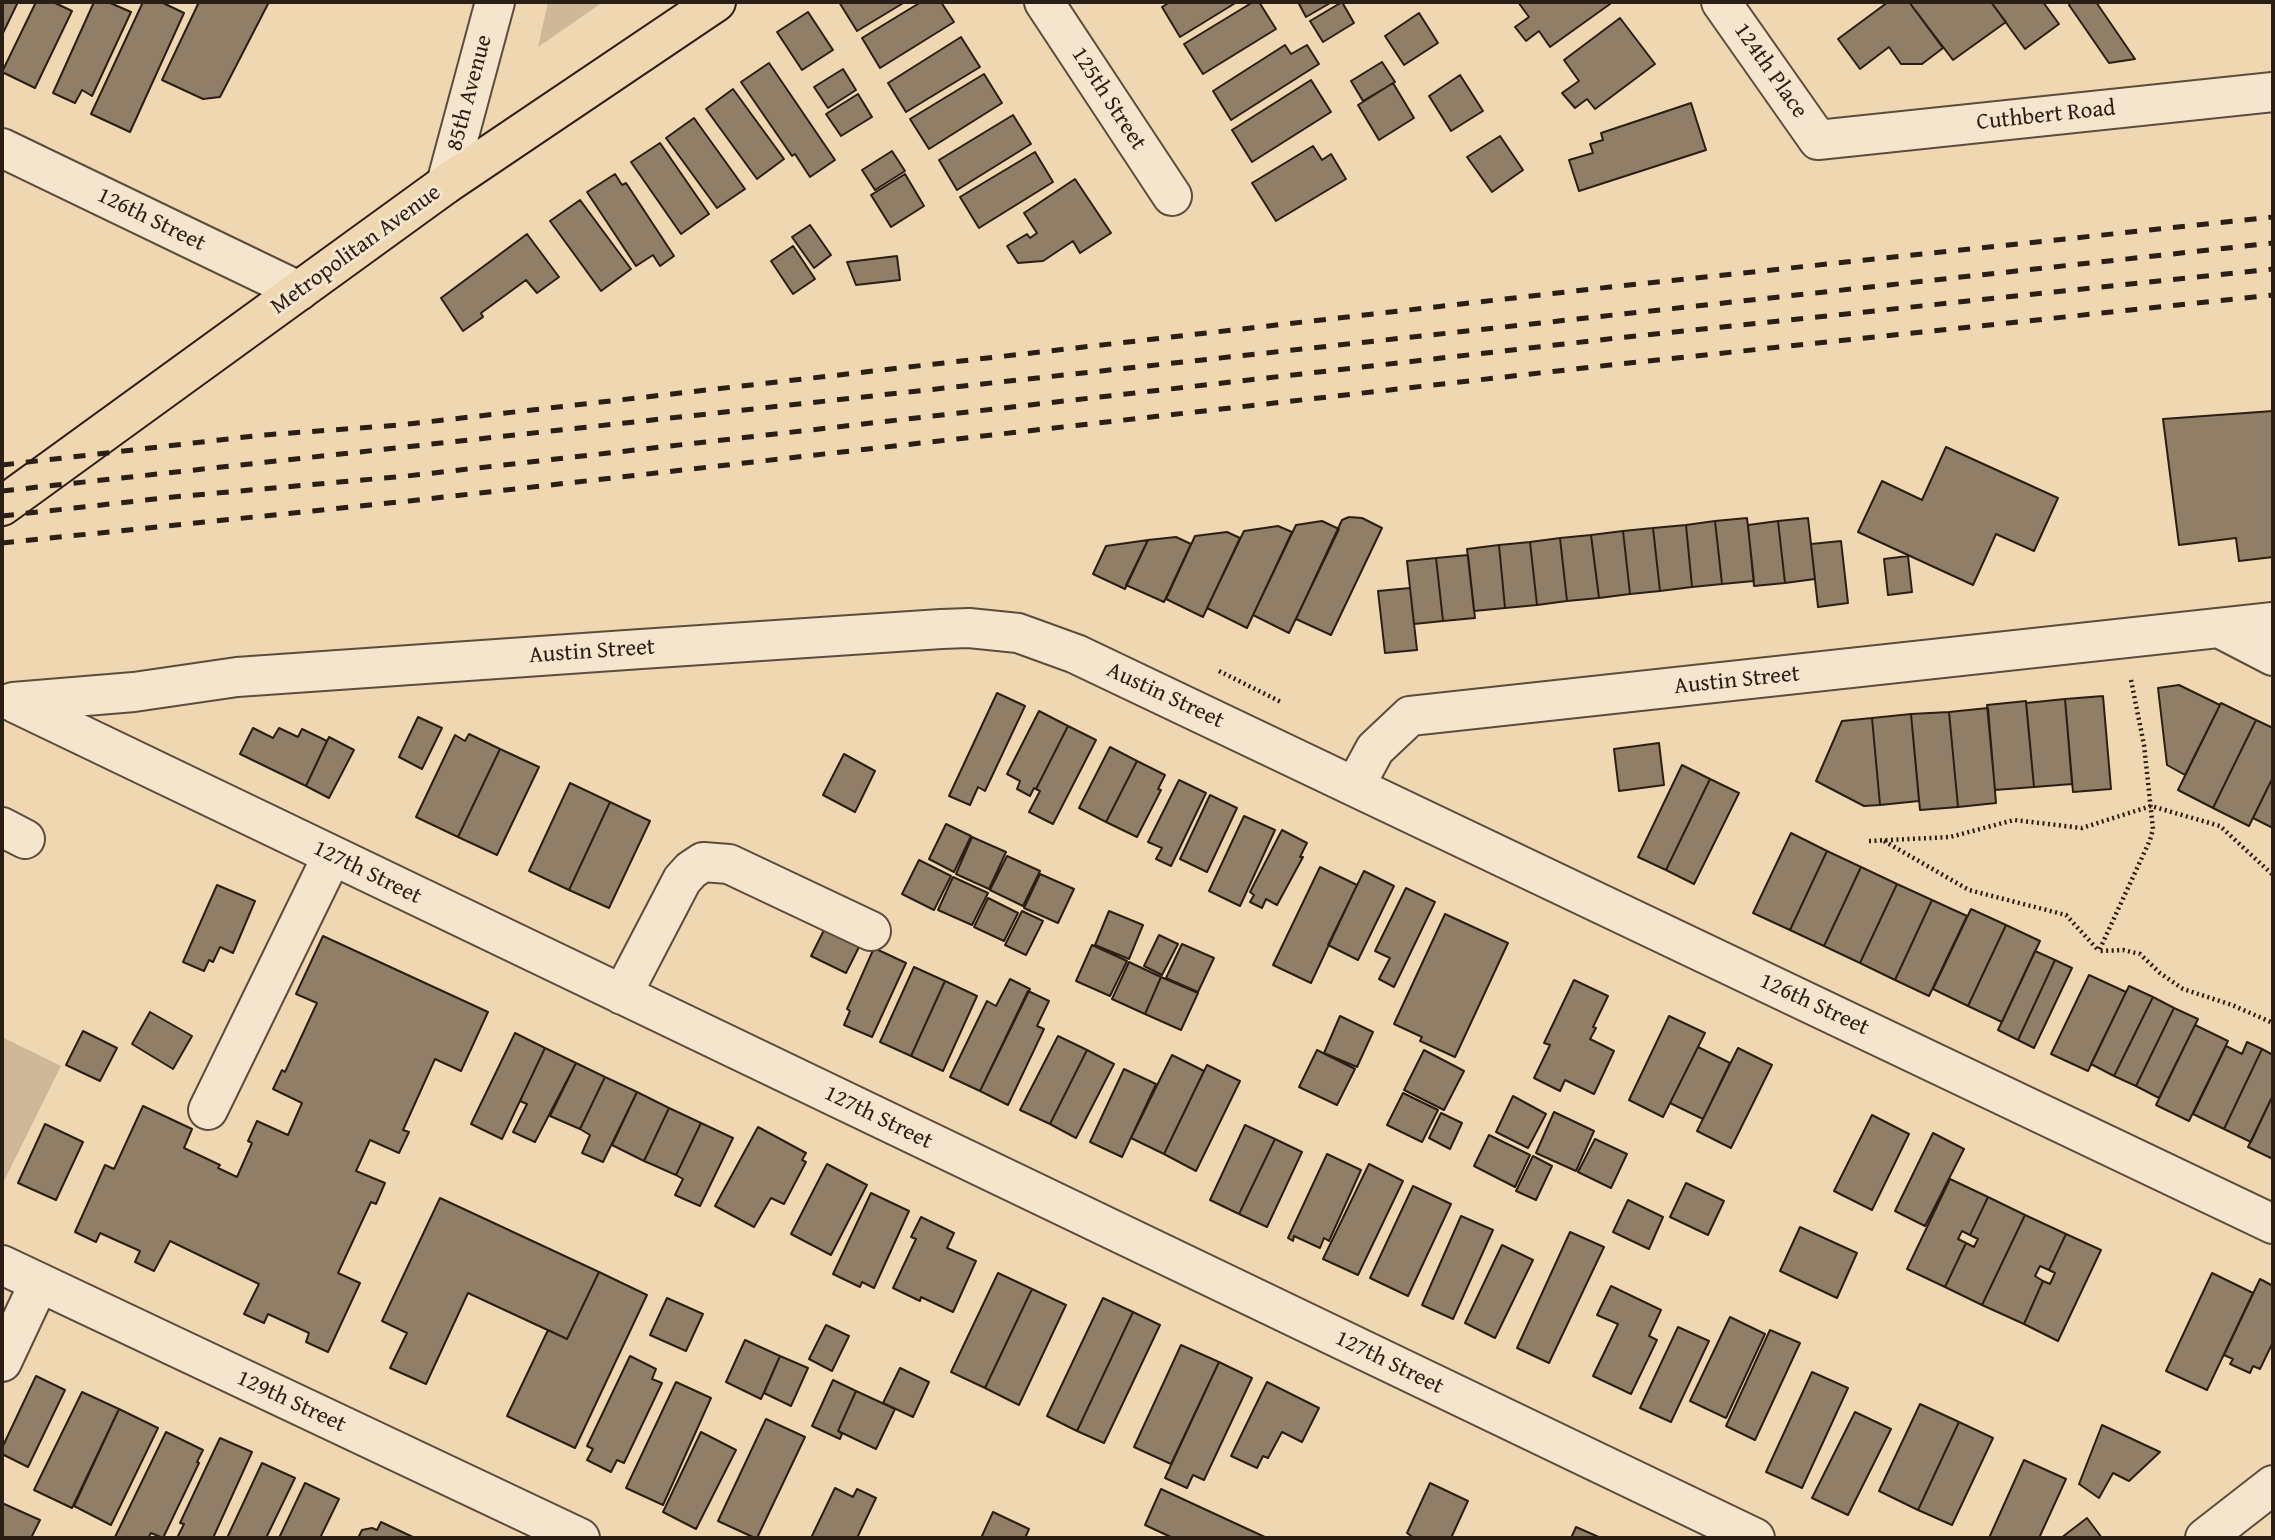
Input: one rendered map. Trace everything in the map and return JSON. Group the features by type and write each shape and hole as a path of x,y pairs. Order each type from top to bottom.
{"main road":[{"name":"Metropolitan Avenue","path":"2,506 446,184 716,2"}],"street":[{"name":"85th Avenue","path":"446,184 495,2"},
{"name":"125th Street","path":"1044,2 1172,196"},
{"name":"124th Place","path":"1739,8 1818,140"},
{"name":"Cuthbert Road","path":"1818,140 2273,92"},
{"name":"126th Street","path":"2,148 299,291"},
{"name":"Austin Street","path":"7,699 134,692 237,677 941,629 998,630 1047,641 1076,653 1355,786 1375,749 1410,716 2273,622"},
{"path":"2219,628 2273,656"},
{"name":"127th Street","path":"7,699 1755,1538"},
{"name":"126th Street","path":"1355,786 2273,1224"},
{"path":"208,1110 332,856"},
{"path":"622,995 682,880 704,862 729,864 871,931"},
{"name":"129th Street","path":"2,1265 580,1538"},
{"path":"2,1362 39,1283"},
{"path":"2205,1538 2273,1485"}],"path":[{"path":"2099,951 2153,829 2144,745 2131,680"},
{"path":"1869,841 1950,837 2014,820 2082,828 2151,806 2220,826 2273,875"},
{"path":"1883,841 1969,890 2066,915 2099,951 2123,950 2140,954 2160,974 2183,989 2232,1005 2273,1023"}],"shaded area":[{"path":"548,2 603,2 538,47"},
{"path":"2,1037 61,1066 2,1185"}],"building":[{"path":"2,2 18,2 2,35"},
{"path":"36,2 53,2 72,11 35,88 2,72"},
{"path":"94,2 108,2 131,12 92,96 82,90 75,103 53,93"},
{"path":"143,2 161,2 184,13 130,132 91,114"},
{"path":"199,2 269,2 220,97 203,99 162,80"},
{"path":"839,2 905,2 857,31"},
{"path":"921,2 941,2 954,22 880,68 862,38"},
{"path":"1170,2 1237,2 1180,37 1162,7"},
{"path":"1253,2 1259,2 1276,29 1203,74 1184,44"},
{"path":"1298,2 1332,2 1306,17"},
{"path":"1342,2 1354,23 1323,42 1310,21"},
{"path":"1518,2 1610,4 1550,47 1539,31 1526,41 1515,27 1529,17"},
{"path":"1888,2 1909,2 1943,48 1922,64 1901,64 1889,47 1860,69 1838,39"},
{"path":"1909,2 1991,2 2006,22 1953,60"},
{"path":"1991,2 2043,2 2059,24 2025,49"},
{"path":"2070,2 2096,2 2135,59 2109,63 2069,5"},
{"path":"808,12 833,50 802,70 777,32"},
{"path":"1419,13 1438,43 1404,65 1385,36"},
{"path":"1620,18 1655,64 1595,109 1587,99 1575,108 1562,93 1579,81 1564,60"},
{"path":"961,37 980,67 906,112 888,83"},
{"path":"1285,45 1291,54 1307,45 1319,64 1231,120 1213,91"},
{"path":"1382,62 1395,82 1363,101 1351,81"},
{"path":"769,63 835,160 810,177 795,154 792,156 741,82"},
{"path":"843,69 856,90 828,108 814,87"},
{"path":"984,74 1002,103 929,149 910,119"},
{"path":"1460,75 1483,111 1451,131 1429,96"},
{"path":"1311,80 1331,112 1252,162 1232,130"},
{"path":"1393,83 1414,118 1379,140 1358,105"},
{"path":"733,89 784,159 757,179 706,109"},
{"path":"858,94 872,117 841,136 826,114"},
{"path":"1691,103 1706,150 1579,191 1569,160 1593,153 1590,144 1603,140 1601,133"},
{"path":"1013,115 1031,144 957,190 939,160"},
{"path":"694,118 745,189 717,208 666,138"},
{"path":"1500,136 1523,170 1492,192 1467,157"},
{"path":"660,143 709,214 681,234 631,162"},
{"path":"1313,146 1322,160 1331,154 1346,179 1276,221 1252,183"},
{"path":"892,151 905,171 875,190 862,170"},
{"path":"1035,152 1053,182 979,228 960,197"},
{"path":"615,174 622,185 626,183 674,256 660,266 653,255 636,266 587,192"},
{"path":"905,174 924,206 891,227 871,195"},
{"path":"1075,179 1111,233 1080,253 1073,241 1043,261 1018,263 1007,246 1027,234 1030,238 1037,233 1024,213"},
{"path":"580,200 631,269 601,291 550,221"},
{"path":"810,225 831,255 814,268 792,237"},
{"path":"527,234 559,277 537,293 526,280 481,313 483,317 463,331 441,298"},
{"path":"793,246 815,279 793,294 771,261"},
{"path":"897,256 900,280 856,285 847,262"},
{"path":"2273,411 2273,557 2239,561 2236,538 2179,545 2163,419"},
{"path":"1946,447 2058,498 2034,551 1996,534 1973,585 1858,532 1882,481 1922,500"},
{"path":"1349,517 1362,518 1382,528 1331,635 1296,619 1342,520"},
{"path":"1747,518 1754,581 1722,584 1715,521"},
{"path":"1808,518 1815,579 1785,583 1778,521"},
{"path":"1322,521 1339,529 1289,633 1253,615 1296,525"},
{"path":"1715,521 1722,584 1692,587 1686,525"},
{"path":"1778,521 1785,583 1754,586 1748,525"},
{"path":"1686,525 1692,587 1660,591 1653,528"},
{"path":"1278,526 1292,532 1247,628 1207,608 1244,531"},
{"path":"1653,528 1660,591 1630,594 1623,531"},
{"path":"1623,531 1630,594 1599,598 1591,535"},
{"path":"1227,532 1240,538 1203,617 1166,599 1195,536"},
{"path":"1591,535 1599,598 1567,601 1560,538"},
{"path":"1176,537 1191,544 1164,602 1126,585 1148,540"},
{"path":"1560,538 1567,601 1537,605 1530,542"},
{"path":"1148,540 1125,589 1093,574 1106,546"},
{"path":"1841,541 1848,603 1818,607 1811,544"},
{"path":"1530,542 1537,605 1505,608 1499,545"},
{"path":"1499,545 1505,608 1474,611 1467,549"},
{"path":"1468,555 1475,618 1443,621 1436,558"},
{"path":"1908,556 1912,592 1888,595 1884,559"},
{"path":"1436,558 1443,621 1414,624 1407,561"},
{"path":"1410,588 1417,650 1385,653 1378,591"},
{"path":"2179,685 2220,705 2185,775 2167,765 2158,688"},
{"path":"997,693 1025,706 985,791 978,787 970,805 949,796"},
{"path":"2103,696 2111,789 2073,792 2065,699"},
{"path":"2065,699 2072,784 2034,787 2026,703"},
{"path":"2026,701 2034,787 1995,790 1987,705"},
{"path":"2221,703 2256,720 2213,808 2178,790"},
{"path":"1988,708 1996,803 1958,807 1949,712"},
{"path":"1039,711 1068,726 1030,796 1017,789 1020,781 1007,774"},
{"path":"1949,712 1958,807 1920,810 1911,714"},
{"path":"1911,714 1919,801 1880,805 1872,718"},
{"path":"418,717 442,728 422,769 399,757"},
{"path":"1872,718 1880,805 1864,806 1816,781 1842,721"},
{"path":"2256,720 2273,728 2273,777 2249,826 2213,808"},
{"path":"1068,726 1096,740 1053,824 1029,812 1040,791 1036,789"},
{"path":"253,728 273,738 279,728 298,737 302,729 327,741 306,786 240,754"},
{"path":"469,734 500,749 458,837 416,817 455,735 465,741"},
{"path":"329,737 354,750 329,798 306,786"},
{"path":"1659,743 1664,785 1619,791 1614,749"},
{"path":"1110,747 1137,761 1106,822 1079,808"},
{"path":"500,749 539,767 497,855 458,837"},
{"path":"844,754 875,771 855,812 823,795"},
{"path":"1137,761 1165,775 1158,789 1161,790 1137,837 1106,822"},
{"path":"1682,765 1710,779 1666,870 1638,857"},
{"path":"2273,777 2273,828 2253,818"},
{"path":"1710,779 1739,793 1694,884 1666,870"},
{"path":"1179,780 1206,793 1171,866 1156,859 1162,848 1148,842"},
{"path":"570,783 610,802 569,890 529,871"},
{"path":"1210,795 1237,808 1207,872 1180,859"},
{"path":"610,802 650,821 609,908 569,890"},
{"path":"1244,816 1275,830 1240,906 1209,891"},
{"path":"946,824 971,836 954,872 929,859"},
{"path":"1282,830 1307,843 1300,857 1303,857 1277,905 1266,899 1262,908 1250,902 1254,895 1250,892"},
{"path":"1791,833 1827,851 1790,930 1753,913"},
{"path":"972,837 1006,852 989,889 956,874"},
{"path":"1827,851 1861,867 1824,946 1790,930"},
{"path":"1007,856 1040,871 1023,906 990,890"},
{"path":"919,860 951,876 934,910 902,894"},
{"path":"1320,867 1357,885 1311,983 1273,965"},
{"path":"1861,867 1897,884 1860,963 1824,946"},
{"path":"1364,871 1394,886 1358,960 1328,945"},
{"path":"1040,874 1074,889 1058,923 1024,908"},
{"path":"953,877 988,893 972,925 938,910"},
{"path":"1897,884 1932,900 1895,980 1860,963"},
{"path":"217,885 255,901 233,953 220,947 213,962 209,960 204,971 183,962"},
{"path":"1406,888 1435,902 1394,987 1379,979 1390,958 1375,951"},
{"path":"988,898 1018,913 1004,941 974,927"},
{"path":"1932,900 1967,916 1929,996 1895,980"},
{"path":"1971,909 2006,925 1968,1006 1933,989"},
{"path":"1022,911 1043,921 1026,955 1005,945"},
{"path":"1109,911 1143,925 1129,959 1095,945"},
{"path":"1445,914 1508,943 1455,1057 1420,1041 1422,1037 1394,1024"},
{"path":"2006,925 2040,941 2002,1022 1968,1006"},
{"path":"826,926 861,943 846,973 811,956"},
{"path":"1159,935 1178,944 1162,975 1144,966"},
{"path":"323,936 488,1012 461,1071 435,1059 403,1130 409,1132 399,1153 370,1140 356,1171 385,1183 376,1204 371,1202 338,1273 360,1283 328,1352 306,1342 309,1333 268,1314 264,1323 244,1314 259,1284 170,1241 154,1271 135,1262 140,1251 100,1233 96,1242 75,1232 105,1165 114,1169 143,1106 192,1129 184,1148 220,1165 218,1168 237,1177 252,1143 248,1141 257,1121 288,1135 302,1103 273,1089 282,1070 285,1072 317,1003 296,994"},
{"path":"1182,944 1214,958 1198,992 1166,978"},
{"path":"1092,945 1127,961 1110,996 1076,981"},
{"path":"874,948 906,963 872,1037 844,1025 850,1011 847,1009"},
{"path":"2035,951 2055,960 2018,1040 1998,1030"},
{"path":"2055,960 2072,968 2034,1048 2018,1040"},
{"path":"1129,962 1161,977 1145,1014 1112,999"},
{"path":"914,967 945,981 911,1056 880,1042"},
{"path":"2089,975 2126,992 2088,1071 2051,1054"},
{"path":"1161,977 1198,993 1181,1030 1145,1014"},
{"path":"1010,979 1030,989 980,1091 950,1077 987,1001 996,1006"},
{"path":"1574,980 1608,996 1590,1039 1614,1051 1594,1094 1565,1080 1560,1091 1534,1078 1550,1045 1544,1043"},
{"path":"945,981 977,996 943,1071 911,1056"},
{"path":"2129,986 2153,997 2114,1076 2091,1064"},
{"path":"1028,991 1049,1001 1037,1026 1044,1029 1008,1105 980,1091"},
{"path":"2153,997 2174,1008 2136,1086 2114,1076"},
{"path":"2174,1008 2198,1019 2159,1098 2136,1086"},
{"path":"150,1012 192,1036 173,1069 132,1044"},
{"path":"1340,1016 1373,1032 1357,1067 1324,1053"},
{"path":"1669,1016 1705,1033 1663,1117 1629,1100"},
{"path":"2195,1025 2228,1041 2189,1121 2156,1105"},
{"path":"83,1031 117,1048 100,1081 66,1065"},
{"path":"515,1033 545,1048 502,1139 471,1124"},
{"path":"1058,1036 1087,1050 1050,1124 1020,1110"},
{"path":"2247,1042 2262,1049 2224,1129 2193,1114 2226,1046 2242,1054"},
{"path":"1698,1047 1730,1063 1703,1119 1670,1103"},
{"path":"545,1048 576,1063 535,1142 513,1132 527,1104 520,1101"},
{"path":"1738,1048 1772,1065 1731,1148 1697,1131"},
{"path":"2262,1049 2273,1055 2273,1095 2251,1142 2224,1129"},
{"path":"1087,1050 1114,1064 1076,1138 1050,1124"},
{"path":"1317,1050 1355,1069 1337,1105 1299,1087"},
{"path":"1424,1050 1464,1071 1444,1110 1404,1090"},
{"path":"1172,1055 1204,1071 1164,1154 1131,1138"},
{"path":"576,1063 605,1077 580,1129 550,1116"},
{"path":"1207,1065 1240,1081 1196,1171 1164,1154"},
{"path":"1124,1069 1156,1084 1122,1157 1090,1142"},
{"path":"605,1077 637,1092 603,1162 582,1153 590,1135 580,1129"},
{"path":"637,1092 669,1108 644,1161 612,1145"},
{"path":"1403,1093 1438,1110 1422,1142 1387,1125"},
{"path":"2273,1095 2273,1159 2248,1147"},
{"path":"1513,1096 1546,1114 1528,1148 1496,1132"},
{"path":"669,1108 701,1123 676,1175 644,1161"},
{"path":"1554,1112 1594,1131 1576,1171 1536,1153"},
{"path":"1441,1113 1462,1123 1450,1149 1429,1138"},
{"path":"1872,1115 1909,1134 1872,1210 1834,1191"},
{"path":"701,1123 733,1138 700,1206 675,1195 683,1179 676,1175"},
{"path":"45,1124 83,1142 56,1200 18,1183"},
{"path":"1245,1125 1275,1139 1239,1214 1210,1200"},
{"path":"758,1127 806,1153 802,1160 806,1162 784,1204 771,1198 754,1227 715,1206"},
{"path":"1933,1133 1964,1149 1925,1226 1895,1211"},
{"path":"1489,1135 1530,1155 1515,1187 1474,1166"},
{"path":"1275,1139 1302,1152 1267,1227 1239,1214"},
{"path":"1595,1139 1627,1154 1611,1188 1578,1172"},
{"path":"1327,1154 1361,1170 1329,1241 1324,1238 1320,1248 1294,1236 1293,1241 1288,1238"},
{"path":"1533,1156 1552,1166 1536,1200 1516,1191"},
{"path":"827,1164 867,1185 831,1255 791,1234"},
{"path":"1369,1164 1403,1181 1358,1275 1323,1259"},
{"path":"1950,1179 1988,1197 1970,1235 1962,1231 1958,1239 1966,1243 1945,1287 1907,1269"},
{"path":"1686,1183 1724,1201 1708,1235 1670,1217"},
{"path":"1413,1186 1451,1204 1408,1296 1370,1278"},
{"path":"871,1193 909,1211 874,1288 862,1282 860,1287 833,1274"},
{"path":"1988,1197 2025,1215 1982,1305 1945,1287 1966,1243 1974,1247 1978,1239 1970,1235"},
{"path":"440,1198 599,1272 567,1339 468,1293 426,1384 390,1368 407,1333 382,1321"},
{"path":"1628,1200 1663,1217 1649,1249 1613,1232"},
{"path":"2025,1215 2066,1234 2049,1270 2040,1266 2035,1276 2043,1281 2024,1324 1982,1305"},
{"path":"1461,1216 1493,1230 1453,1319 1422,1305"},
{"path":"921,1217 954,1233 947,1248 976,1261 953,1312 893,1288 916,1239 911,1237"},
{"path":"1800,1227 1857,1253 1837,1298 1780,1271"},
{"path":"1570,1232 1604,1247 1549,1363 1517,1348"},
{"path":"2066,1234 2101,1250 2058,1341 2024,1324 2043,1281 2050,1284 2055,1273 2049,1270"},
{"path":"1502,1245 1533,1260 1495,1338 1465,1323"},
{"path":"599,1272 647,1295 575,1448 507,1416 548,1330 567,1339"},
{"path":"998,1273 1032,1289 985,1388 951,1372"},
{"path":"2212,1273 2253,1293 2207,1390 2166,1371"},
{"path":"2260,1279 2273,1286 2273,1342 2260,1369 2253,1366 2250,1373 2230,1364 2233,1359 2224,1355"},
{"path":"1611,1286 1661,1310 1649,1336 1657,1340 1631,1394 1593,1376 1618,1324 1597,1315"},
{"path":"1032,1289 1066,1305 1019,1405 985,1388"},
{"path":"667,1298 703,1314 686,1351 650,1335"},
{"path":"1103,1298 1133,1312 1077,1431 1047,1416"},
{"path":"1133,1312 1160,1325 1104,1443 1077,1431"},
{"path":"1730,1317 1765,1334 1726,1418 1690,1401"},
{"path":"826,1325 849,1336 832,1371 809,1359"},
{"path":"1678,1327 1709,1341 1671,1422 1640,1408"},
{"path":"1770,1330 1800,1343 1755,1440 1726,1426"},
{"path":"745,1340 780,1356 761,1399 726,1382"},
{"path":"1181,1345 1219,1362 1171,1464 1134,1447"},
{"path":"630,1356 656,1369 652,1379 662,1383 624,1463 617,1460 611,1472 587,1460 593,1449 587,1446"},
{"path":"780,1356 808,1368 791,1406 764,1393"},
{"path":"1219,1362 1252,1378 1204,1480 1193,1475 1187,1488 1165,1478"},
{"path":"900,1368 929,1382 913,1417 883,1403"},
{"path":"1812,1372 1848,1388 1802,1488 1766,1472"},
{"path":"36,1376 65,1390 28,1467 2,1454 2,1448"},
{"path":"833,1380 856,1391 838,1431 842,1434 840,1439 812,1426"},
{"path":"676,1382 711,1398 663,1505 626,1488"},
{"path":"1267,1382 1319,1408 1302,1442 1282,1432 1268,1458 1263,1456 1257,1468 1231,1456"},
{"path":"856,1391 895,1409 876,1449 838,1431"},
{"path":"82,1392 119,1409 72,1508 34,1490"},
{"path":"1920,1404 1959,1422 1918,1510 1879,1491"},
{"path":"119,1409 158,1428 111,1525 74,1506"},
{"path":"1855,1412 1891,1429 1848,1515 1812,1498"},
{"path":"766,1419 805,1437 755,1538 718,1521"},
{"path":"1959,1422 1993,1438 1952,1525 1918,1510"},
{"path":"2102,1425 2160,1452 2129,1481 2113,1473 2099,1498 2079,1484"},
{"path":"166,1432 203,1450 163,1538 151,1533 148,1538 115,1537"},
{"path":"701,1432 736,1450 696,1529 663,1512"},
{"path":"220,1438 252,1452 213,1538 177,1538 184,1524 180,1523"},
{"path":"2024,1460 2066,1479 2039,1538 1989,1538"},
{"path":"262,1463 295,1478 266,1538 227,1538"},
{"path":"305,1483 339,1499 320,1538 279,1538"},
{"path":"1430,1483 1468,1501 1451,1538 1414,1538 1407,1533"},
{"path":"835,1488 853,1497 857,1489 876,1498 857,1538 811,1538"},
{"path":"1161,1489 1267,1538 1173,1538 1145,1525"},
{"path":"2,1503 40,1520 31,1538 2,1538"},
{"path":"993,1512 1029,1529 1025,1538 981,1538"},
{"path":"2087,1518 2102,1538 2061,1538"},
{"path":"381,1522 415,1538 358,1538 362,1530 377,1530"},
{"path":"1576,1527 1601,1538 1571,1538"}],"railway":[{"path":"2,465 263,435 400,425 1610,287 2273,217"},
{"path":"2,491 2273,243"},
{"path":"2,516 173,497 407,476 1617,338 2273,269"},
{"path":"2,543 409,501 1619,364 2273,295"}]}
